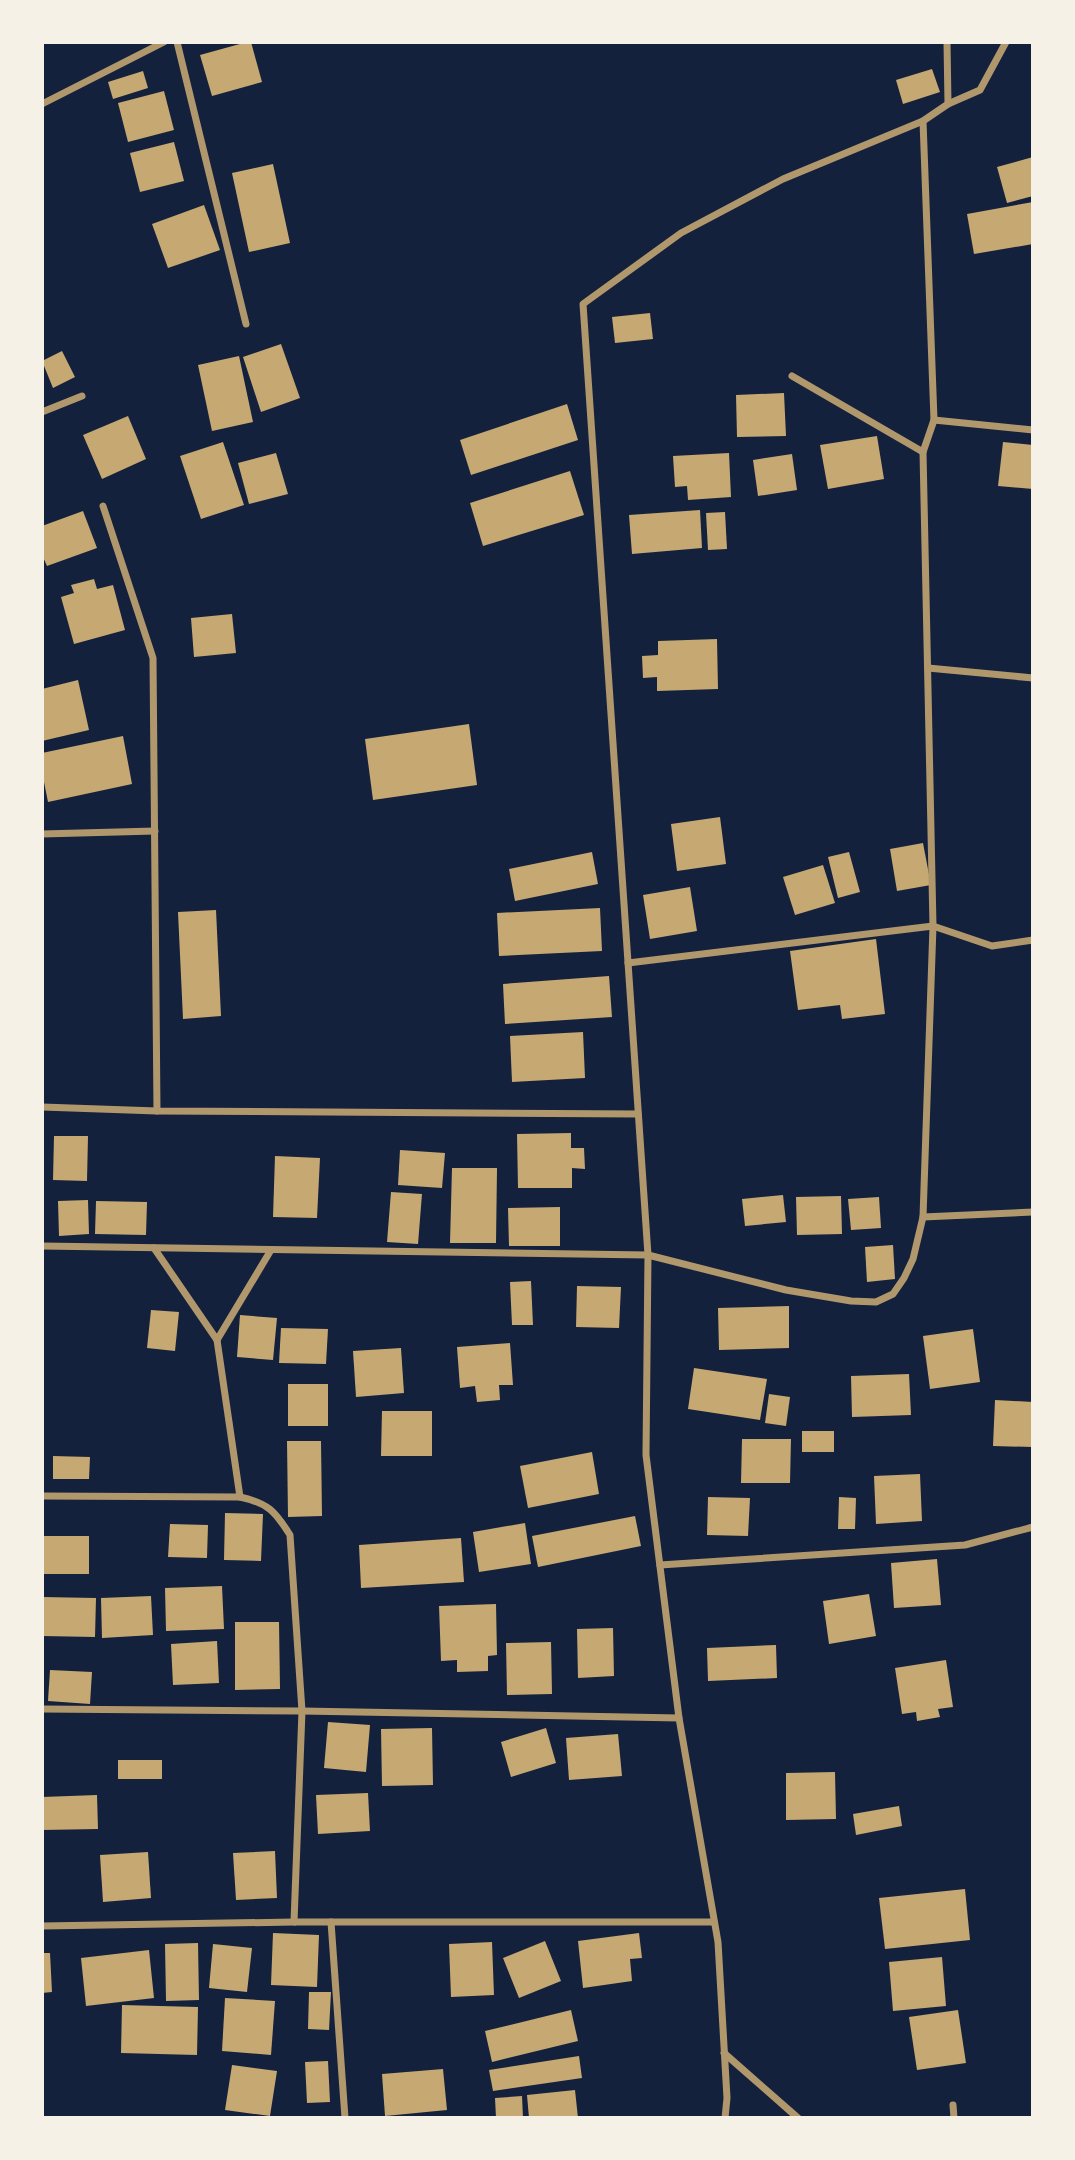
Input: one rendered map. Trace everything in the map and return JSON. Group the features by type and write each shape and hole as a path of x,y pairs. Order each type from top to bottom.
{"street":[{"path":"42,104 164,42"},
{"path":"177,42 246,324"},
{"path":"947,42 948,104"},
{"path":"725,2118 727,2098 718,1941 679,1718 646,1455 648,1255 583,304 681,233 783,179 923,121 948,104 980,90 1006,42"},
{"path":"42,1246 648,1255 786,1290 851,1301 876,1302 893,1294 913,1259 923,1217 933,926 923,452 934,420 923,121"},
{"path":"792,376 923,452"},
{"path":"42,412 82,396"},
{"path":"934,420 1033,430"},
{"path":"103,506 153,658 157,1111"},
{"path":"928,668 1033,678"},
{"path":"42,834 155,831"},
{"path":"628,962 933,926 992,946 1033,940"},
{"path":"42,1107 157,1111 638,1114"},
{"path":"923,1217 1033,1212"},
{"path":"154,1248 217,1340 240,1497"},
{"path":"217,1340 271,1250"},
{"path":"42,1496 240,1497 258,1501 276,1513 290,1535 302,1710 294,1922"},
{"path":"660,1565 965,1545 1033,1527"},
{"path":"42,1709 302,1710 679,1718"},
{"path":"42,1926 294,1922 714,1923"},
{"path":"331,1922 345,2118"},
{"path":"724,2053 798,2118"},
{"path":"953,2105 954,2118"}],"building":[{"path":"251,42 262,82 212,96 200,55"},
{"path":"932,69 940,92 903,104 896,80"},
{"path":"143,71 148,88 113,99 108,82"},
{"path":"164,91 174,130 128,142 118,103"},
{"path":"174,142 184,181 140,192 130,153"},
{"path":"1033,157 1033,196 1007,203 997,167"},
{"path":"273,164 290,243 249,252 232,173"},
{"path":"1033,202 1033,244 974,254 967,214"},
{"path":"204,205 220,250 168,268 152,224"},
{"path":"650,313 653,339 615,343 612,317"},
{"path":"281,344 300,398 261,412 243,357"},
{"path":"62,351 75,377 53,388 42,361"},
{"path":"239,356 253,422 212,431 198,365"},
{"path":"784,393 786,436 737,437 736,395"},
{"path":"567,404 578,440 471,475 460,440"},
{"path":"128,416 146,459 102,479 83,435"},
{"path":"877,436 884,479 828,489 820,445"},
{"path":"223,442 244,505 201,519 180,456"},
{"path":"1003,442 1033,445 1033,489 998,486"},
{"path":"276,453 288,494 249,504 238,463"},
{"path":"729,453 731,497 688,500 687,486 675,487 673,456"},
{"path":"792,454 797,490 758,496 753,460"},
{"path":"570,471 584,515 483,546 470,503"},
{"path":"700,510 702,548 632,554 629,515"},
{"path":"83,511 97,548 47,566 42,555 42,526"},
{"path":"725,512 727,549 708,550 706,513"},
{"path":"94,579 97,589 113,585 125,630 74,644 61,597 74,593 71,585"},
{"path":"232,614 236,653 194,657 191,618"},
{"path":"717,639 718,689 657,691 657,677 643,678 642,656 658,655 658,641"},
{"path":"78,680 89,730 42,741 42,689"},
{"path":"469,724 477,785 373,800 365,739"},
{"path":"123,736 132,784 48,802 42,772 42,753"},
{"path":"720,817 726,864 677,871 671,824"},
{"path":"923,843 931,885 897,891 890,849"},
{"path":"592,852 598,884 515,901 509,869"},
{"path":"849,852 860,892 838,898 828,857"},
{"path":"823,865 835,903 795,915 783,877"},
{"path":"690,887 697,931 650,939 643,895"},
{"path":"600,908 602,951 499,956 497,913"},
{"path":"216,910 221,1016 183,1019 178,912"},
{"path":"876,939 885,1014 842,1019 840,1005 798,1010 790,951"},
{"path":"609,976 612,1017 505,1024 503,984"},
{"path":"583,1032 585,1078 512,1082 510,1036"},
{"path":"571,1133 571,1148 584,1148 585,1169 572,1168 572,1188 518,1188 517,1134"},
{"path":"54,1136 88,1136 87,1181 53,1180"},
{"path":"400,1150 445,1153 442,1188 398,1185"},
{"path":"275,1156 320,1158 317,1218 273,1217"},
{"path":"452,1168 497,1168 496,1243 450,1243"},
{"path":"391,1192 422,1194 418,1244 387,1242"},
{"path":"783,1195 786,1222 745,1226 742,1199"},
{"path":"841,1196 842,1234 797,1235 796,1197"},
{"path":"879,1197 881,1228 851,1230 848,1199"},
{"path":"88,1200 89,1234 59,1236 58,1201"},
{"path":"96,1201 147,1202 146,1235 95,1234"},
{"path":"560,1207 560,1246 509,1246 508,1208"},
{"path":"893,1245 895,1279 867,1282 865,1247"},
{"path":"531,1281 533,1325 512,1325 510,1282"},
{"path":"577,1286 621,1287 619,1328 576,1327"},
{"path":"789,1306 789,1348 719,1350 718,1308"},
{"path":"151,1310 179,1312 175,1351 147,1348"},
{"path":"240,1315 277,1318 273,1360 237,1357"},
{"path":"281,1328 328,1329 326,1364 279,1363"},
{"path":"973,1329 980,1382 930,1389 923,1336"},
{"path":"510,1343 513,1385 499,1385 500,1400 477,1402 475,1386 460,1388 457,1347"},
{"path":"401,1348 404,1393 356,1397 353,1351"},
{"path":"694,1368 767,1379 760,1420 688,1409"},
{"path":"909,1374 911,1415 852,1417 851,1376"},
{"path":"288,1384 328,1384 328,1426 288,1426"},
{"path":"769,1394 790,1397 786,1426 765,1423"},
{"path":"995,1400 1033,1402 1033,1447 993,1446"},
{"path":"382,1411 432,1411 432,1456 381,1456"},
{"path":"802,1431 834,1431 834,1452 802,1452"},
{"path":"742,1439 791,1439 790,1483 741,1483"},
{"path":"287,1441 321,1441 322,1516 288,1517"},
{"path":"592,1452 599,1494 528,1508 520,1466"},
{"path":"53,1456 90,1457 89,1479 53,1479"},
{"path":"920,1474 922,1521 876,1524 874,1476"},
{"path":"708,1497 750,1498 748,1536 707,1535"},
{"path":"839,1497 856,1498 855,1529 838,1529"},
{"path":"225,1513 263,1514 261,1561 224,1560"},
{"path":"635,1516 641,1546 538,1567 532,1536"},
{"path":"525,1523 531,1564 479,1572 473,1532"},
{"path":"170,1524 208,1525 207,1558 168,1557"},
{"path":"42,1536 89,1536 89,1574 42,1574"},
{"path":"461,1538 464,1582 361,1588 359,1545"},
{"path":"937,1559 941,1605 894,1608 891,1563"},
{"path":"222,1586 224,1629 166,1631 165,1588"},
{"path":"869,1594 876,1636 829,1644 823,1601"},
{"path":"151,1596 153,1635 102,1638 101,1598"},
{"path":"42,1597 96,1598 95,1637 42,1636"},
{"path":"496,1604 497,1655 488,1656 488,1671 457,1672 457,1660 441,1661 439,1606"},
{"path":"235,1622 279,1622 280,1689 235,1690"},
{"path":"613,1628 614,1676 578,1678 577,1629"},
{"path":"217,1641 219,1683 173,1685 171,1644"},
{"path":"551,1642 552,1694 507,1695 506,1643"},
{"path":"776,1645 777,1678 708,1681 707,1648"},
{"path":"946,1660 953,1707 938,1709 940,1717 917,1721 916,1712 902,1714 895,1668"},
{"path":"50,1670 92,1672 90,1704 48,1701"},
{"path":"328,1722 370,1725 366,1772 324,1768"},
{"path":"432,1728 433,1785 382,1786 381,1729"},
{"path":"546,1728 556,1763 511,1777 501,1742"},
{"path":"618,1734 622,1776 569,1780 566,1738"},
{"path":"118,1760 162,1760 162,1779 118,1779"},
{"path":"835,1772 836,1819 786,1820 786,1773"},
{"path":"368,1793 370,1831 318,1834 316,1795"},
{"path":"97,1795 98,1829 42,1830 42,1797"},
{"path":"899,1806 902,1826 856,1835 853,1814"},
{"path":"275,1851 277,1898 236,1900 233,1853"},
{"path":"148,1852 151,1898 103,1902 100,1855"},
{"path":"965,1889 970,1940 885,1949 879,1898"},
{"path":"273,1933 319,1935 317,1987 271,1985"},
{"path":"639,1933 642,1958 630,1959 632,1981 583,1988 578,1941"},
{"path":"545,1941 561,1981 519,1998 503,1958"},
{"path":"492,1942 494,1995 451,1997 449,1944"},
{"path":"198,1943 199,2000 166,2001 165,1944"},
{"path":"213,1944 252,1948 247,1992 209,1988"},
{"path":"149,1950 154,1998 86,2006 81,1958"},
{"path":"42,1953 50,1953 52,1992 42,1993"},
{"path":"942,1957 946,2006 893,2011 889,1962"},
{"path":"309,1992 331,1992 329,2030 308,2029"},
{"path":"225,1998 275,2001 271,2055 222,2051"},
{"path":"122,2005 198,2007 197,2055 121,2053"},
{"path":"571,2010 578,2041 492,2062 485,2031"},
{"path":"958,2010 966,2063 917,2070 909,2017"},
{"path":"579,2056 582,2078 493,2091 489,2070"},
{"path":"328,2061 330,2102 307,2103 305,2062"},
{"path":"232,2065 277,2071 270,2116 225,2110"},
{"path":"443,2069 447,2110 385,2116 382,2074"},
{"path":"575,2090 578,2118 529,2118 527,2095"},
{"path":"522,2096 523,2118 496,2118 495,2098"}]}
